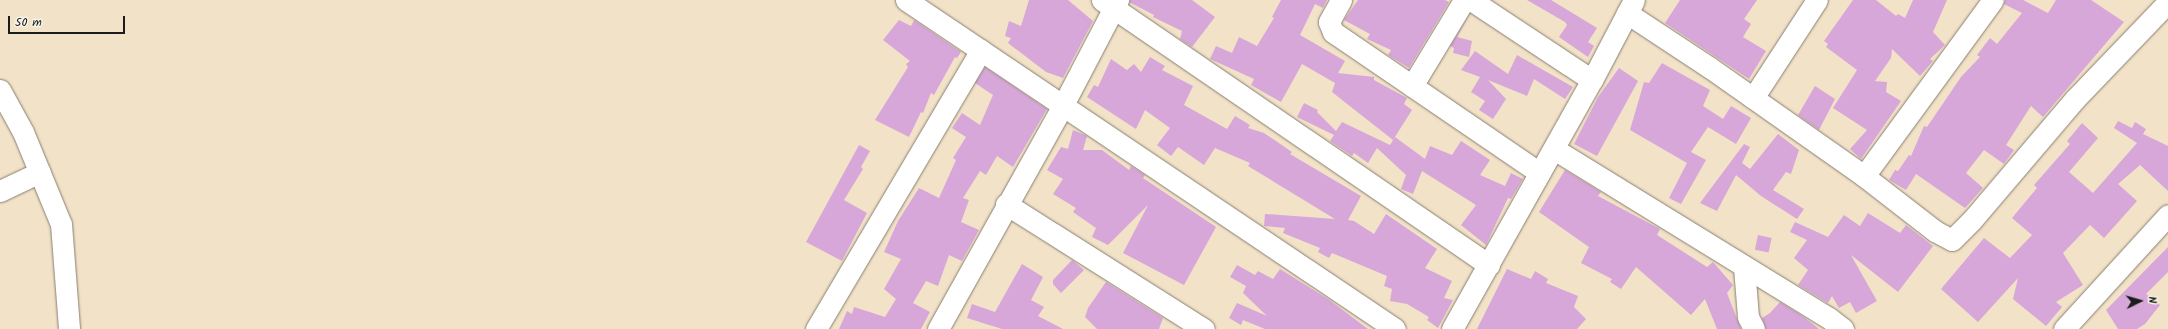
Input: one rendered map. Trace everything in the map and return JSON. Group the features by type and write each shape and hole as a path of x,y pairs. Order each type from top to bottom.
{"street":[{"path":"906,0 1396,329"},
{"path":"1341,0 1329,22 1333,32 1540,173"},
{"path":"1412,86 1464,0"},
{"path":"1471,0 1592,80"},
{"path":"1752,98 1817,0"},
{"path":"1864,176 1993,0"},
{"path":"938,329 1006,204 1063,105 1111,2 1489,265"},
{"path":"1452,329 1554,149 1630,6 1752,98 1864,176 1935,231 1952,240 1972,220 2076,98 2168,2"},
{"path":"816,329 981,50"},
{"path":"0,90 23,132 61,224 69,329"},
{"path":"1554,149 1829,318 1843,329"},
{"path":"0,191 40,172"},
{"path":"1006,204 1178,322 1204,329"},
{"path":"2064,329 2168,215"},
{"path":"1744,267 1748,317 1754,329"}],"building":[{"path":"1029,0 1068,0 1093,21 1063,78 1046,72 1008,43 1011,38 1005,36 1009,21 1021,26"},
{"path":"1130,0 1192,0 1215,17 1192,47 1180,39 1182,31 1153,17 1154,15 1129,2"},
{"path":"1281,0 1327,0 1323,8 1315,4 1300,35 1345,61 1338,73 1374,77 1374,80 1407,98 1404,104 1412,110 1393,140 1332,92 1335,83 1302,64 1281,102 1251,85 1254,79 1210,59 1216,46 1232,53 1239,37 1257,46 1274,18 1272,17"},
{"path":"1358,0 1445,0 1449,2 1409,68 1388,55 1391,50 1367,39 1370,34 1344,20"},
{"path":"1527,0 1551,0 1597,28 1588,42 1594,46 1588,57 1559,37 1567,25 1565,22"},
{"path":"1680,0 1757,0 1744,19 1751,24 1743,37 1766,51 1749,79 1665,23"},
{"path":"1853,0 1876,0 1896,16 1898,14 1905,18 1913,0 1947,0 1933,32 1945,45 1930,59 1933,61 1920,76 1892,49 1891,58 1875,81 1887,82 1886,92 1901,101 1861,159 1850,149 1867,130 1833,108 1857,70 1826,47 1828,44 1824,41"},
{"path":"2005,0 2023,0 2048,13 2056,0 2091,0 2124,22 2043,117 2031,106 2006,145 2014,150 2004,164 1984,150 1966,173 1983,188 1965,208 1916,174 1906,190 1889,180 1895,170 1898,171 1909,155 1911,156 1924,126 1927,127 1961,77 1980,57 1977,55 1990,38 1997,44 2022,13 2004,4"},
{"path":"1470,14 1457,37 1472,41 1469,57 1453,53 1454,48 1450,46"},
{"path":"899,20 911,26 914,20 961,52 957,58 955,57 934,95 931,93 923,113 921,112 909,137 875,120 908,67 906,64 910,61 883,40"},
{"path":"1475,51 1508,74 1517,55 1573,87 1565,99 1534,79 1527,96 1488,80 1506,99 1493,119 1479,110 1485,101 1471,92 1480,77 1461,70"},
{"path":"1150,57 1165,66 1162,70 1193,86 1184,105 1227,129 1235,116 1250,125 1248,128 1264,133 1292,152 1290,154 1361,196 1348,220 1354,221 1374,234 1386,214 1437,249 1425,268 1452,281 1444,298 1453,300 1438,328 1427,320 1429,317 1407,304 1390,301 1392,289 1384,286 1387,276 1332,253 1329,258 1318,252 1320,248 1283,233 1285,228 1264,226 1265,214 1335,219 1248,166 1250,163 1215,148 1204,165 1178,147 1171,156 1157,145 1170,128 1145,110 1136,129 1087,97 1094,85 1098,87 1111,59 1127,70 1134,64 1141,72"},
{"path":"1662,63 1710,90 1703,106 1723,119 1731,106 1751,118 1736,144 1708,127 1691,152 1706,160 1681,204 1669,198 1687,163 1630,130 1644,82 1649,83"},
{"path":"985,67 1047,109 1013,167 997,156 986,175 980,171 963,198 969,200 961,222 979,230 962,261 949,255 938,286 926,281 913,303 930,312 921,329 839,329 847,311 852,314 854,307 885,317 896,299 884,289 901,259 884,252 898,221 919,188 939,198 956,160 953,158 966,137 952,128 962,113 980,125 993,95 975,83"},
{"path":"1619,68 1638,81 1597,156 1574,144 1598,97"},
{"path":"1815,86 1835,99 1819,130 1798,115"},
{"path":"1304,103 1318,110 1317,112 1336,131 1342,122 1390,145 1395,137 1425,159 1430,146 1452,155 1461,141 1490,160 1480,175 1505,186 1511,173 1523,179 1511,199 1508,198 1486,245 1461,225 1476,205 1422,171 1413,194 1401,189 1406,175 1377,148 1368,163 1354,153 1352,156 1330,141 1334,135 1297,117"},
{"path":"2118,121 2132,128 2135,122 2146,129 2143,134 2168,146 2168,191 2140,165 2118,184 2137,201 2104,238 2090,225 2063,253 2083,285 2056,302 2062,307 2046,326 2013,299 2018,278 1978,322 1941,289 1984,238 2010,258 2032,235 2012,218 2037,188 2034,185 2070,144 2067,141 2082,123 2098,138 2069,172 2093,193 2137,143 2114,128"},
{"path":"1073,130 1087,136 1083,150 1102,150 1129,170 1131,166 1145,175 1143,178 1216,227 1184,285 1123,253 1148,205 1108,245 1092,237 1096,228 1073,212 1076,208 1053,194 1063,179 1047,170 1061,147 1068,149"},
{"path":"1778,134 1799,150 1791,174 1786,172 1773,190 1804,209 1797,219 1761,196 1736,175 1717,211 1700,203 1744,144 1750,147 1742,163 1750,169"},
{"path":"859,145 870,151 861,167 863,169 844,200 867,213 842,261 806,242"},
{"path":"1565,170 1601,192 1598,196 1660,229 1657,235 1707,267 1713,262 1733,285 1727,293 1741,329 1717,329 1705,299 1691,315 1636,267 1621,289 1610,282 1612,279 1581,263 1589,247 1539,212"},
{"path":"1868,213 1900,233 1906,225 1933,246 1898,292 1851,255 1877,301 1856,313 1850,302 1839,308 1832,296 1828,303 1798,285 1808,270 1794,258 1807,240 1790,232 1795,222 1828,237 1844,215 1860,226"},
{"path":"1758,235 1772,238 1769,253 1755,250"},
{"path":"2168,247 2168,272 2146,294 2160,305 2145,324 2137,329 2118,329 2106,310"},
{"path":"1072,260 1084,270 1061,293 1053,284 1053,280"},
{"path":"1022,264 1043,277 1031,300 1044,307 1038,316 1063,329 1002,329 967,318 972,304 995,312"},
{"path":"1237,265 1255,275 1258,271 1273,279 1280,269 1328,299 1368,329 1265,329 1243,320 1241,325 1229,318 1237,303 1267,316 1243,293 1246,286 1230,277"},
{"path":"1507,269 1531,279 1535,271 1548,279 1546,283 1578,296 1574,307 1586,319 1577,329 1477,329"},
{"path":"1106,282 1163,318 1159,329 1097,329 1085,317 1088,308"},
{"path":"1780,302 1804,317 1819,329 1766,329 1762,318 1770,313"}]}
